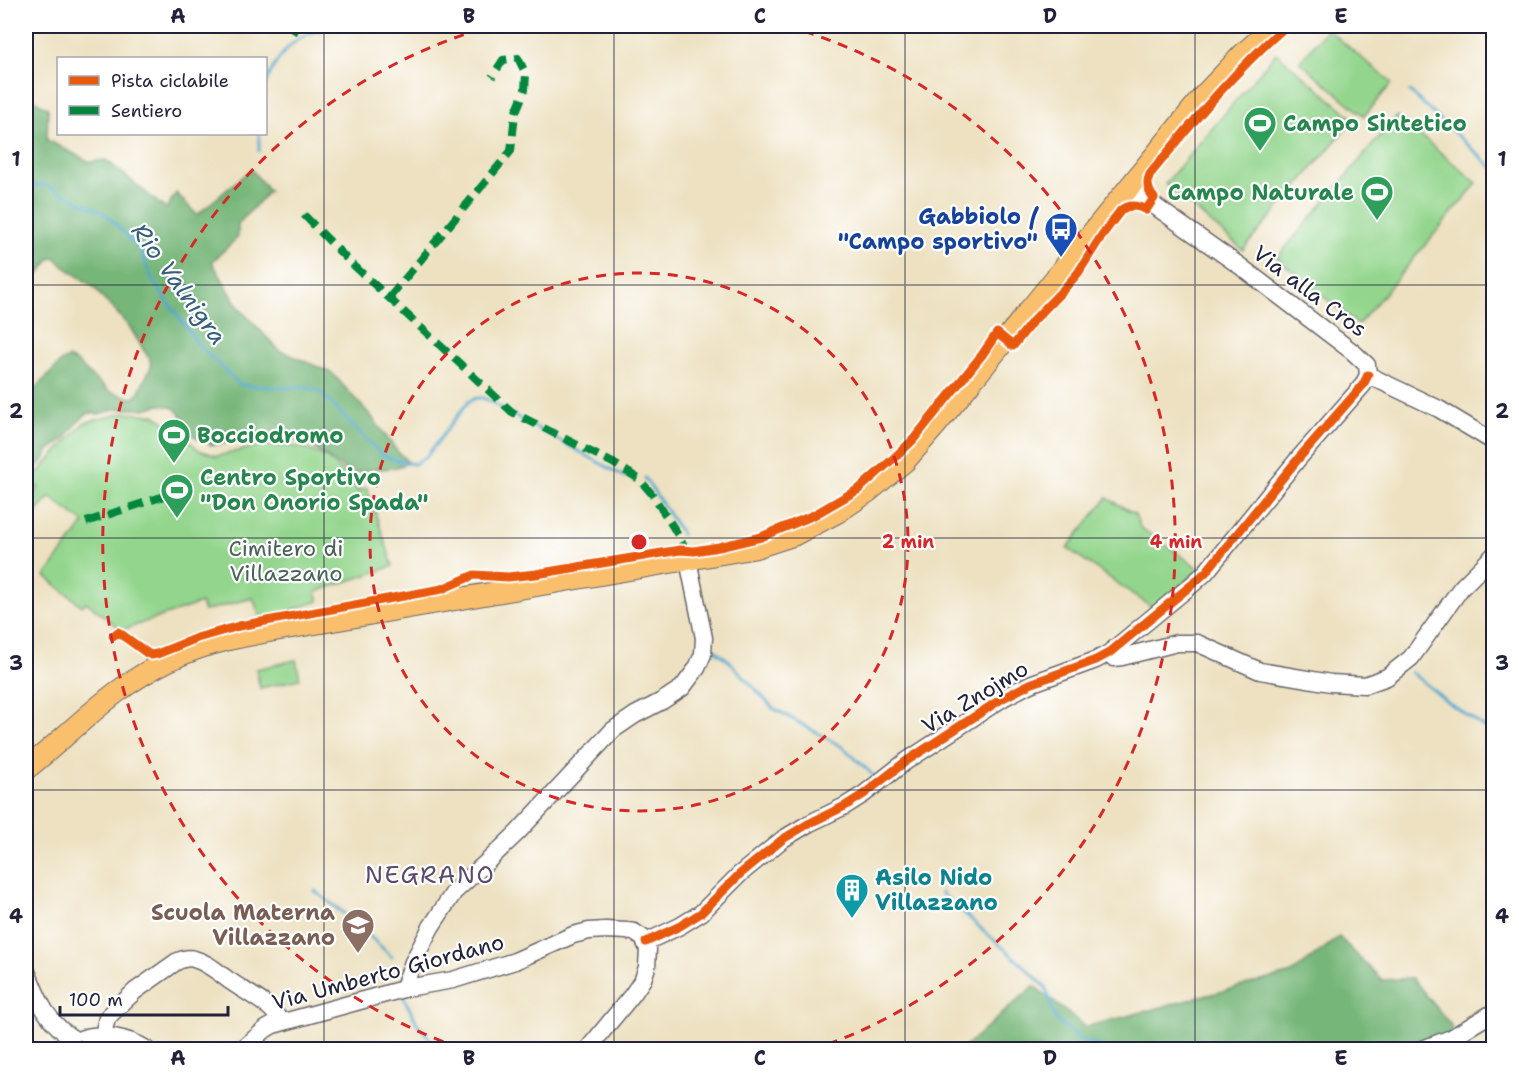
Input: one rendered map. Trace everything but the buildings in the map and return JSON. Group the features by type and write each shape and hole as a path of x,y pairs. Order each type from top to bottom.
{"main road":[{"path":"26,770 132,681 166,662 220,641 754,548 794,535 838,512 869,491 905,461 1204,95 1244,53 1274,26"}],"street":[{"name":"Via alla Cros","path":"1129,188 1301,311 1364,361 1368,375"},
{"path":"1368,375 1439,409 1494,442"},
{"name":"Via Znojmo","path":"647,946 701,913 740,874 783,839 864,794 905,762 1009,694 1109,653 1206,572 1298,459 1363,386 1368,375"},
{"path":"1109,653 1114,658 1177,643 1197,643 1260,670 1331,683 1365,685 1387,677 1412,658 1461,588 1494,555"},
{"path":"407,988 406,982 413,962 454,892 512,838 613,730 682,688 697,668 703,654 704,638 688,560"},
{"name":"Via Umberto Giordano","path":"241,1050 266,1029 280,1023 407,988 453,980 515,961 573,935 585,932 627,931 639,935 647,946"},
{"path":"587,1050 638,987 647,967 647,946"},
{"path":"103,1035 107,1018 135,991 176,962 191,958 214,968 270,1008 277,1015 280,1023"},
{"path":"26,969 36,996 52,1022 67,1035 74,1045 94,1036 103,1035 138,1043 148,1050"},
{"path":"1420,1050 1451,1038 1494,1012"}],"green space":[{"path":"1327,29 1392,83 1364,116 1300,62"},
{"name":"Campo Sintetico","path":"1276,53 1354,119 1243,250 1165,184"},
{"path":"30,98 48,108 47,140 90,162 106,160 166,209 176,193 197,215 251,169 269,191 238,224 238,237 212,262 239,308 279,350 332,373 409,463 394,468 352,474 305,442 249,431 227,443 212,445 195,437 176,409 159,405 144,409 116,409 99,414 86,414 63,441 50,449 42,462 26,476 26,396 62,361 68,358 77,362 111,392 131,398 136,397 151,367 150,359 131,329 112,307 95,288 63,266 56,258 51,258 39,274 29,279 26,289 26,99"},
{"name":"Campo Naturale","path":"1397,116 1477,183 1358,325 1277,258"},
{"name":"Centro Sportivo \"Don Onorio Spada\"","path":"123,413 154,415 176,429 199,450 217,456 264,445 301,447 326,457 355,483 357,491 367,488 393,566 316,592 319,601 261,620 253,598 204,611 201,603 122,630 86,602 82,606 45,576 84,523 50,497 26,523 26,503 39,488 30,481 84,423"},
{"path":"26,476 35,488 26,495"},
{"path":"1107,498 1135,514 1140,527 1200,569 1153,608 1067,548"},
{"path":"296,660 300,679 260,688 256,669"},
{"path":"1339,937 1382,980 1412,978 1450,1024 1459,1049 961,1050 1034,986 1085,1027 1292,973"}],"waterway":[{"path":"267,81 280,57 296,41 309,33 334,26"},
{"path":"1410,92 1494,169"},
{"path":"259,135 259,151"},
{"name":"Rio Valnigra","path":"26,186 45,185 106,214 140,250 153,281 198,344 240,385 303,387 319,391 382,455 414,464 426,457 468,402 481,398 489,400 625,477"},
{"name":"Rio Valnigra","path":"645,478 682,534"},
{"name":"Rio Valnigra","path":"710,646 728,660 773,708 844,748 874,776"},
{"path":"1411,672 1449,703 1494,734"},
{"path":"315,891 351,919 392,957"},
{"name":"Rio Valnigra","path":"941,893 1046,988 1055,1019 1082,1041 1099,1046 1104,1050"},
{"path":"403,996 418,1025 440,1050"}],"marked path":[{"path":"289,26 298,32"},
{"path":"389,298 511,151 515,114 525,90 526,74 518,58 503,60 492,77"},
{"path":"304,215 349,261 512,412 613,463 639,479 652,494 675,530 686,550 688,560"},
{"path":"86,522 167,495"},
{"path":"77,1041 80,1050"}],"cycle path":[{"path":"113,636 118,632 147,653 157,654 197,638 239,626 442,589 474,575 508,577 536,574 680,550 694,551 719,547 761,537 814,515 859,489 913,440 997,333 1013,346 1078,273 1121,210 1133,206 1146,210 1154,198 1148,187 1150,174 1232,78 1286,26"},
{"path":"646,942 701,913 740,874 783,839 864,794 905,762 1003,698 1030,684 1109,653 1206,572 1298,459 1363,385 1368,375"}],"place":[{"name":"Campo Sintetico","path":"1260,152"},
{"name":"Campo Naturale","path":"1377,221"},
{"name":"Gabbiolo / \"Campo sportivo\"","path":"1061,258"},
{"name":"Bocciodromo","path":"174,464"},
{"name":"Centro Sportivo \"Don Onorio Spada\"","path":"177,519"},
{"name":"Asilo Nido Villazzano","path":"852,919"},
{"name":"Scuola Materna Villazzano","path":"358,954"}],"district":[{"name":"NEGRANO","path":"430,875"}],"park label":[{"name":"Cimitero di Villazzano","path":"286,560"}]}
